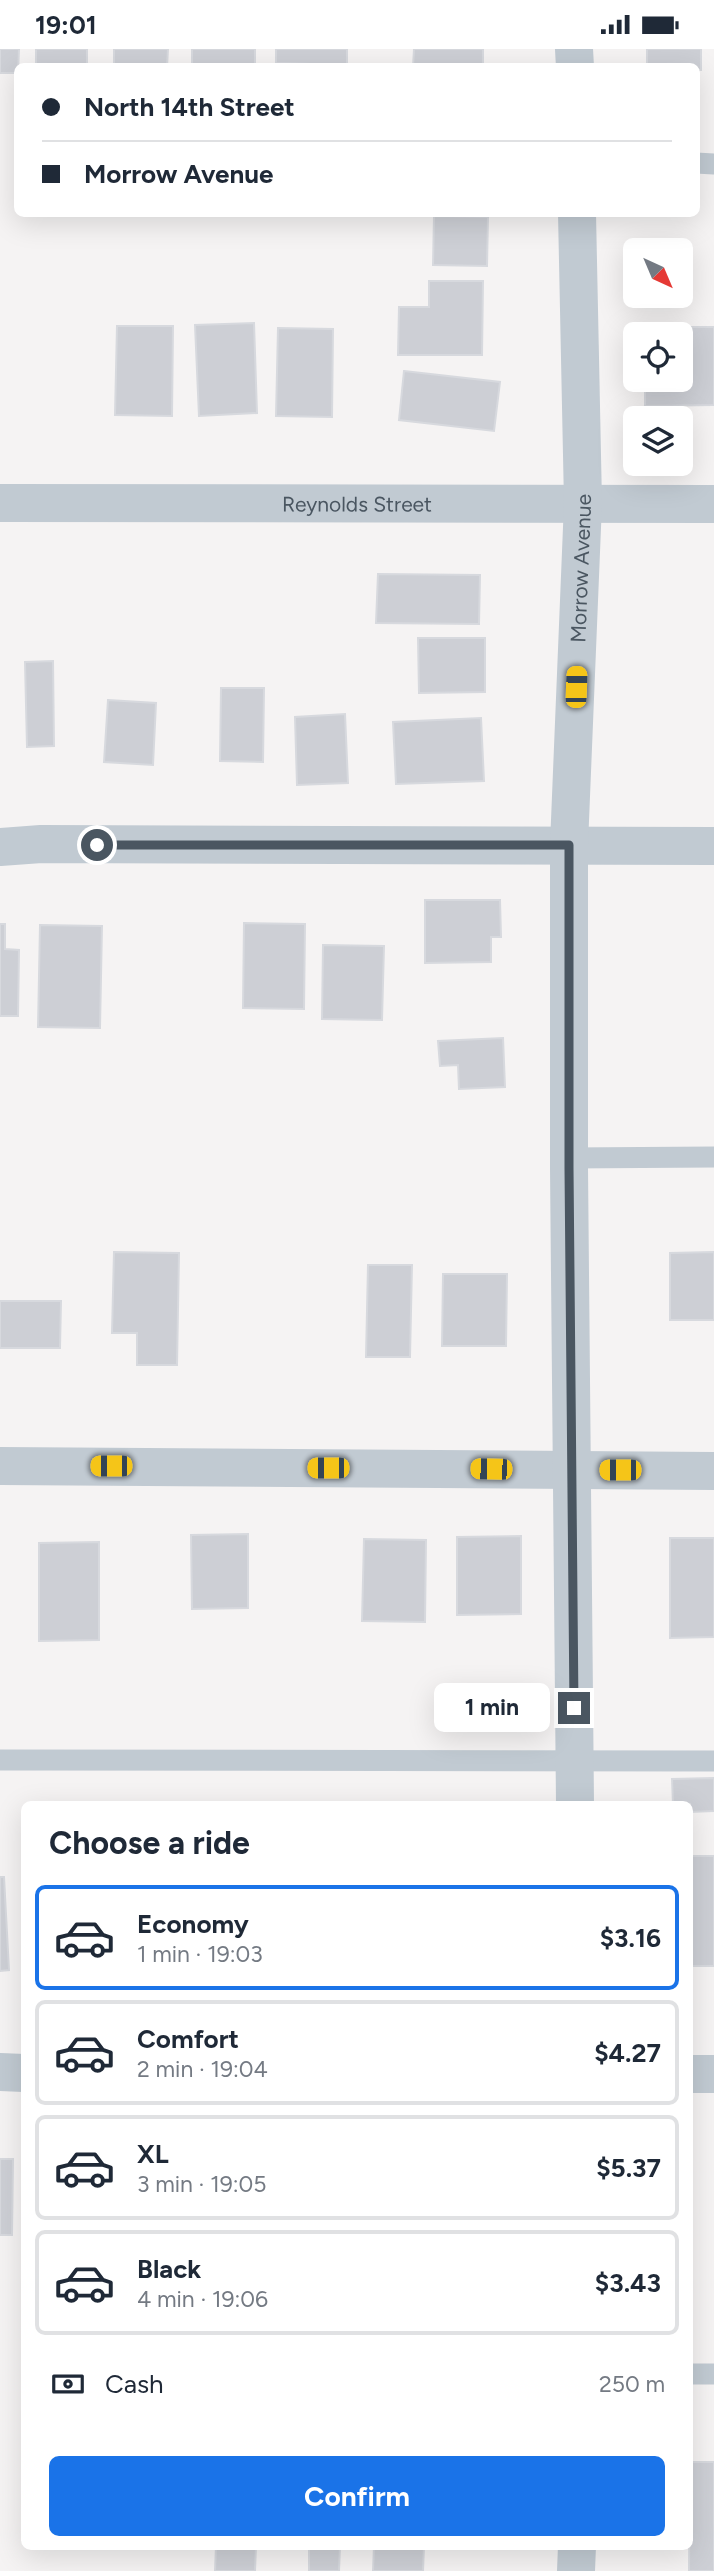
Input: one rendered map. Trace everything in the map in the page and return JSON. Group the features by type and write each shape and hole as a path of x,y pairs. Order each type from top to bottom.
{"street":[{"name":"Morrow Avenue","path":"575,1801 569,845 583,503 577,217"},
{"name":"Reynolds Street","path":"0,503 714,504"},
{"path":"0,847 41,844 714,846"},
{"path":"0,1466 714,1471"},
{"path":"0,2072 21,2073"},
{"path":"693,2074 714,2074"},
{"path":"576,2571 577,2550"}],"lane":[{"path":"569,1158 714,1157"},
{"path":"0,1760 714,1761"},
{"path":"693,2374 714,2374"}],"building":[{"path":"0,49 19,49 18,63 14,63 14,73 0,73"},
{"path":"36,49 87,49 87,63 36,63"},
{"path":"114,49 168,49 167,63 114,63"},
{"path":"192,49 255,49 255,63 192,63"},
{"path":"276,49 347,49 347,63 276,63"},
{"path":"414,49 483,49 483,63 413,63"},
{"path":"647,49 701,49 701,70 700,63 647,63"},
{"path":"434,217 488,217 487,266 433,265"},
{"path":"429,281 483,281 482,355 398,355 399,307 429,307"},
{"path":"254,323 257,413 199,416 195,325"},
{"path":"117,326 173,326 172,416 115,415"},
{"path":"693,327 714,327 714,405 645,406 645,392 693,392"},
{"path":"278,328 333,329 332,417 276,416"},
{"path":"404,371 500,382 494,431 399,420"},
{"path":"378,574 480,575 479,624 376,623"},
{"path":"418,638 485,638 485,692 419,693"},
{"path":"53,661 54,746 27,747 25,662"},
{"path":"221,688 264,688 263,762 220,761"},
{"path":"108,700 156,703 153,765 104,762"},
{"path":"345,714 348,783 297,785 295,717"},
{"path":"481,718 484,781 396,784 393,722"},
{"path":"425,900 500,900 501,937 491,937 491,962 425,963"},
{"path":"244,923 305,924 304,1009 243,1008"},
{"path":"0,924 5,924 5,949 19,950 18,1016 0,1016"},
{"path":"40,925 102,926 100,1028 38,1027"},
{"path":"323,945 384,946 382,1020 322,1019"},
{"path":"503,1038 505,1087 459,1089 458,1065 440,1066 438,1041"},
{"path":"114,1252 179,1253 177,1365 137,1365 137,1333 112,1333"},
{"path":"714,1252 714,1320 670,1320 670,1253"},
{"path":"368,1265 412,1265 410,1357 366,1357"},
{"path":"443,1274 507,1274 506,1346 442,1346"},
{"path":"0,1301 61,1301 60,1348 0,1348"},
{"path":"248,1534 248,1608 192,1609 191,1535"},
{"path":"521,1536 521,1614 457,1615 457,1537"},
{"path":"670,1538 714,1538 714,1637 670,1638"},
{"path":"364,1539 426,1540 425,1622 362,1621"},
{"path":"99,1542 99,1640 39,1641 39,1543"},
{"path":"714,1778 714,1811 693,1812 693,1801 673,1801 672,1779"},
{"path":"693,1856 714,1856 714,1966 693,1966"},
{"path":"0,1877 4,1877 9,1970 0,1971"},
{"path":"0,2159 13,2159 12,2235 0,2235"},
{"path":"693,2462 714,2462 714,2571 689,2571 689,2550 693,2550"},
{"path":"216,2550 256,2550 255,2571 215,2571"},
{"path":"309,2550 340,2550 339,2571 309,2571"},
{"path":"374,2550 424,2550 423,2571 373,2571"}],"route":[{"path":"97,845 569,845 574,1708"}]}
